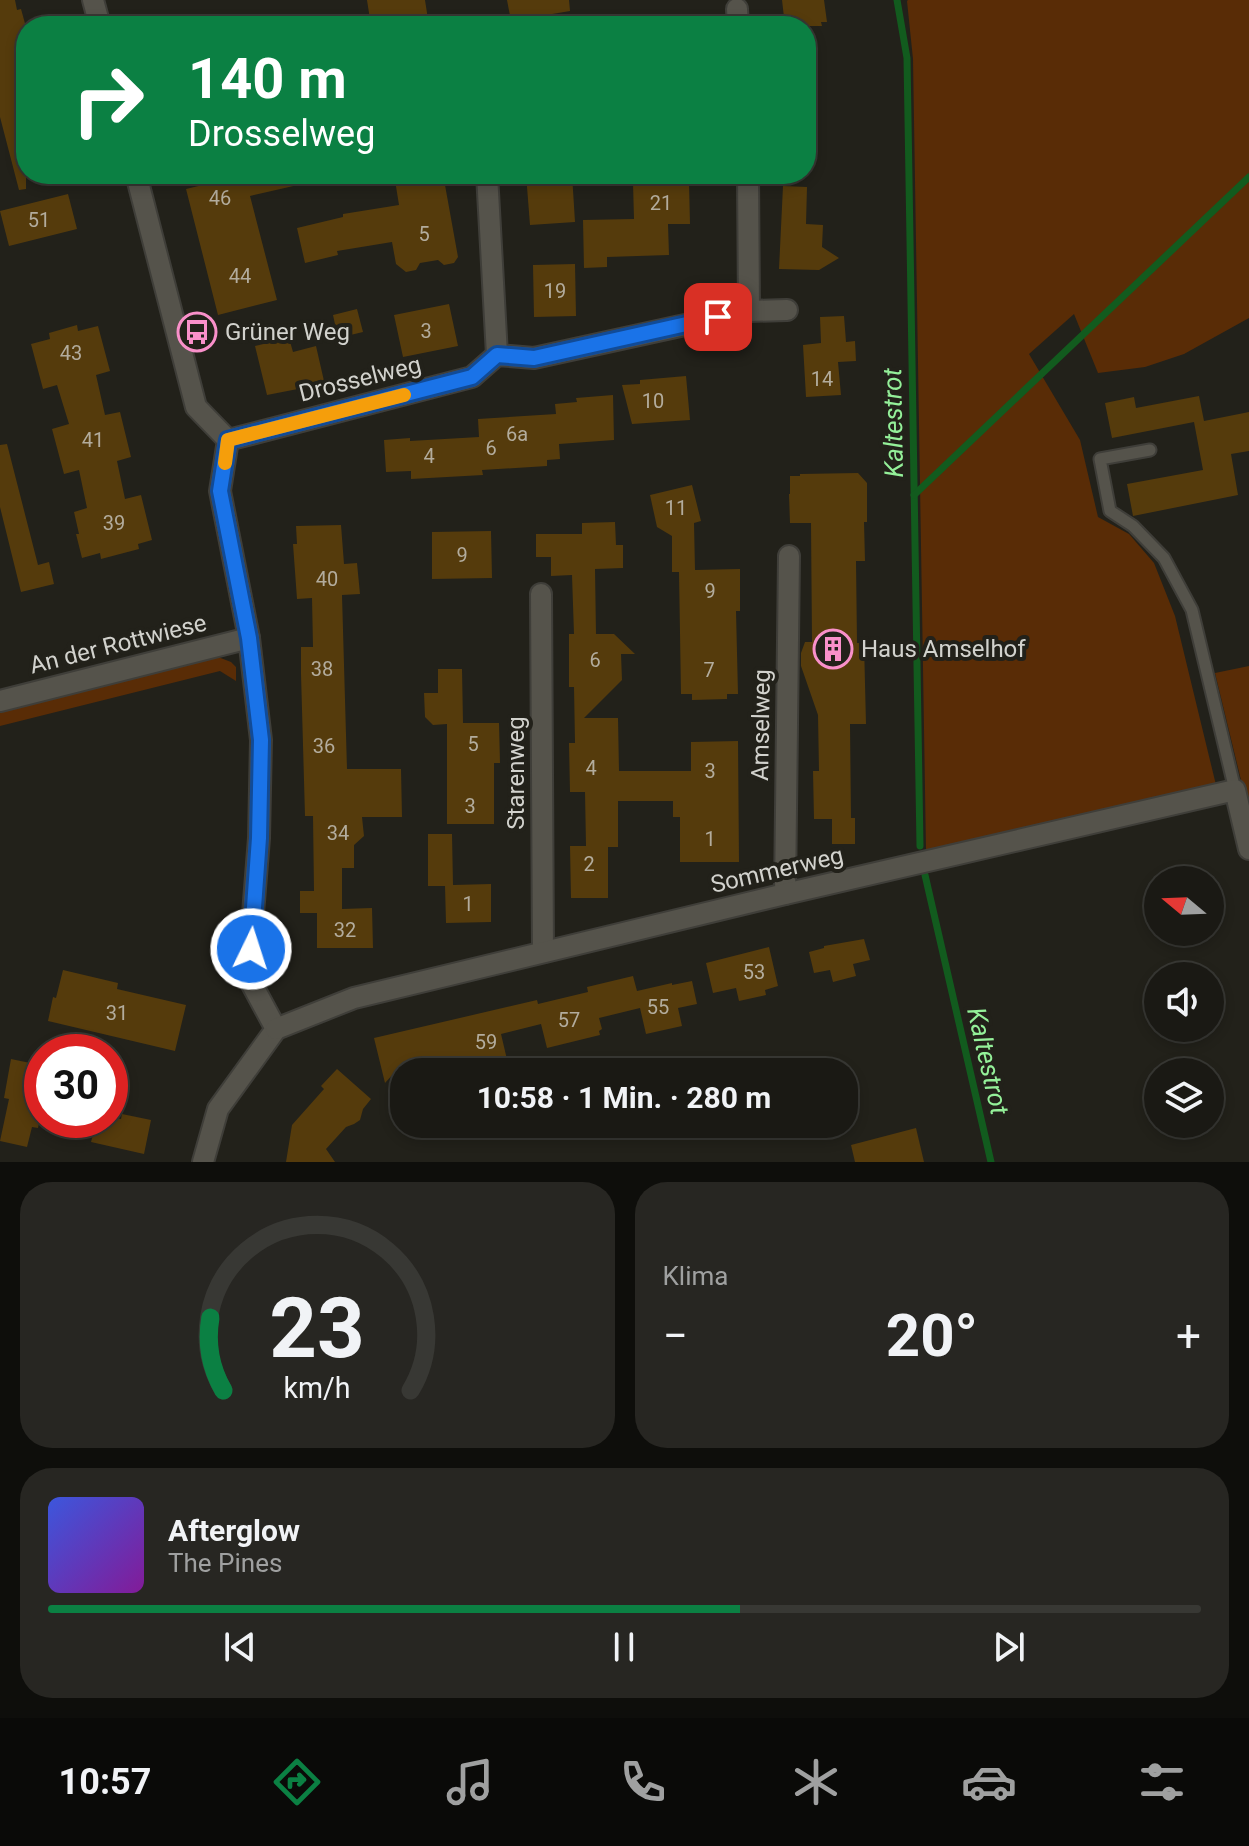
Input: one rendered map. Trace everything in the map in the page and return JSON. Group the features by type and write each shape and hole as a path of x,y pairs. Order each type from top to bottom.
{"street":[{"path":"139,184 196,407 228,440 220,491 249,638 261,740 259,838 248,977 276,1029 218,1109 203,1162"},
{"path":"488,184 497,355 534,358 749,311 787,310"},
{"path":"748,184 749,311"},
{"name":"Drosselweg","path":"228,440 472,377 497,355"},
{"name":"Amselweg","path":"785,894 789,556"},
{"name":"Starenweg","path":"541,594 543,952"},
{"name":"An der Rottwiese","path":"0,701 249,638"},
{"path":"1235,790 1249,849"},
{"name":"Sommerweg","path":"276,1029 354,998 1235,790"}],"lane":[{"path":"1150,450 1100,459 1110,511 1133,526 1164,558 1192,610 1235,790"}],"shaded area":[{"path":"908,0 1249,0 1249,318 1184,354 1145,367 1098,373 1074,314 1029,354 1080,440 1098,517 1129,534 1154,563 1175,616 1216,785 926,850 913,59"},
{"path":"218,657 236,667 236,681 220,671 0,726 0,712"},
{"path":"1249,666 1249,813 1215,673"}],"building":[{"path":"0,0 15,0 17,10 21,9 23,16 16,16 16,178 0,117"},
{"path":"367,0 425,0 427,16 369,16"},
{"path":"507,0 569,0 570,11 540,16 510,16"},
{"path":"782,0 824,0 827,22 816,26 816,16 784,16"},
{"path":"17,184 26,184 26,189 19,190"},
{"path":"207,184 302,184 250,196 277,300 218,315 186,189"},
{"path":"396,184 445,184 458,257 454,263 444,265 438,260 420,263 416,270 406,272 396,264 392,242 337,251 338,255 305,263 297,228 343,217 343,214 399,205"},
{"path":"527,184 573,184 575,222 530,225"},
{"path":"633,184 689,184 690,224 668,224 669,255 607,257 607,267 584,268 583,220 634,219"},
{"path":"783,186 807,187 806,224 823,225 822,247 839,258 819,270 779,269"},
{"path":"68,194 77,229 9,246 0,211"},
{"path":"575,264 576,316 534,317 533,265"},
{"path":"449,304 458,346 403,357 394,315"},
{"path":"357,309 363,332 338,338 333,315"},
{"path":"844,316 846,342 855,341 856,361 838,362 841,395 806,397 803,345 821,343 820,317"},
{"path":"77,325 78,331 98,326 110,371 96,375 105,415 120,412 131,457 117,461 125,499 141,495 152,540 138,544 139,549 101,559 100,553 82,558 74,512 87,508 79,470 64,474 52,429 69,424 57,385 43,389 31,344 50,339 49,333"},
{"path":"289,338 293,352 316,346 324,381 267,395 255,346"},
{"path":"686,376 690,420 632,424 622,385 640,384 640,380"},
{"path":"613,395 614,440 559,444 560,459 547,460 547,466 482,470 483,475 411,479 411,471 386,472 384,440 479,437 478,419 556,414 555,404 577,402 576,398"},
{"path":"1199,396 1204,421 1249,412 1249,451 1231,454 1238,495 1133,516 1127,484 1203,470 1194,422 1112,438 1105,403 1134,397 1136,408"},
{"path":"7,444 38,565 49,562 54,584 21,592 0,507 0,445"},
{"name":"Haus Amselhof","path":"858,473 867,483 865,561 856,561 857,643 864,643 866,724 850,724 851,818 855,818 855,844 832,844 832,819 814,819 813,771 819,771 818,715 801,666 805,642 812,642 811,523 790,523 790,476"},
{"path":"692,485 701,521 694,523 695,570 740,569 740,611 736,611 738,694 727,694 727,699 692,700 692,694 681,694 679,572 672,572 672,536 657,527 650,495"},
{"path":"615,522 616,545 623,545 623,568 595,569 596,634 614,634 635,654 621,654 622,680 584,718 618,718 619,771 691,771 691,742 738,741 739,862 680,862 680,817 673,817 673,801 618,801 618,847 608,847 608,898 571,898 570,846 586,846 585,792 570,792 569,743 575,743 574,687 569,687 569,634 574,634 572,575 551,576 551,557 536,557 536,534 582,534 582,523"},
{"path":"341,525 344,564 357,563 360,594 342,595 347,769 401,769 402,817 362,817 364,836 354,845 354,868 342,868 342,909 372,908 373,948 317,948 317,913 300,913 300,891 314,891 313,816 305,816 301,674 301,647 313,647 312,598 297,599 293,544 297,544 296,526"},
{"path":"491,531 492,578 432,579 432,532"},
{"path":"438,669 462,669 463,723 499,723 500,763 494,763 494,824 447,824 447,724 433,725 425,717 424,693 438,693"},
{"path":"428,834 452,834 453,885 491,884 491,922 446,923 445,886 428,886"},
{"path":"864,939 870,960 853,964 856,976 833,982 830,970 814,973 809,952"},
{"path":"769,947 778,986 765,990 766,995 739,1001 736,988 713,993 706,963"},
{"path":"63,970 118,983 117,989 186,1005 175,1051 128,1040 128,1034 103,1034 48,1021 53,997 56,998"},
{"path":"633,976 637,991 692,981 697,1004 678,1008 682,1026 646,1034 640,1008 599,1018 600,1035 547,1048 541,1024 501,1034 507,1058 390,1058 390,1078 385,1083 374,1038 537,1000 538,1004 588,992 587,987"},
{"path":"11,1059 24,1062 24,1138 29,1138 27,1147 0,1141 9,1099 4,1098"},
{"path":"337,1069 371,1099 363,1109 360,1120 346,1127 326,1149 335,1162 286,1162 292,1125"},
{"path":"128,1115 151,1120 144,1154 91,1142 92,1138 128,1138"},
{"path":"916,1128 924,1162 855,1162 851,1145"}],"waterway":[{"name":"Kaltestrot","path":"897,0 907,58 920,846"},
{"path":"914,495 1249,177"},
{"name":"Kaltestrot","path":"925,875 991,1162"}],"slow traffic":[{"path":"225,463 228,440 404,395"}],"place":[{"name":"Grüner Weg","path":"197,332"},
{"name":"Haus Amselhof","path":"833,649"}],"route":[{"path":"251,949 259,838 261,740 249,638 220,491 228,440 472,377 497,355 534,358 718,317"}]}
